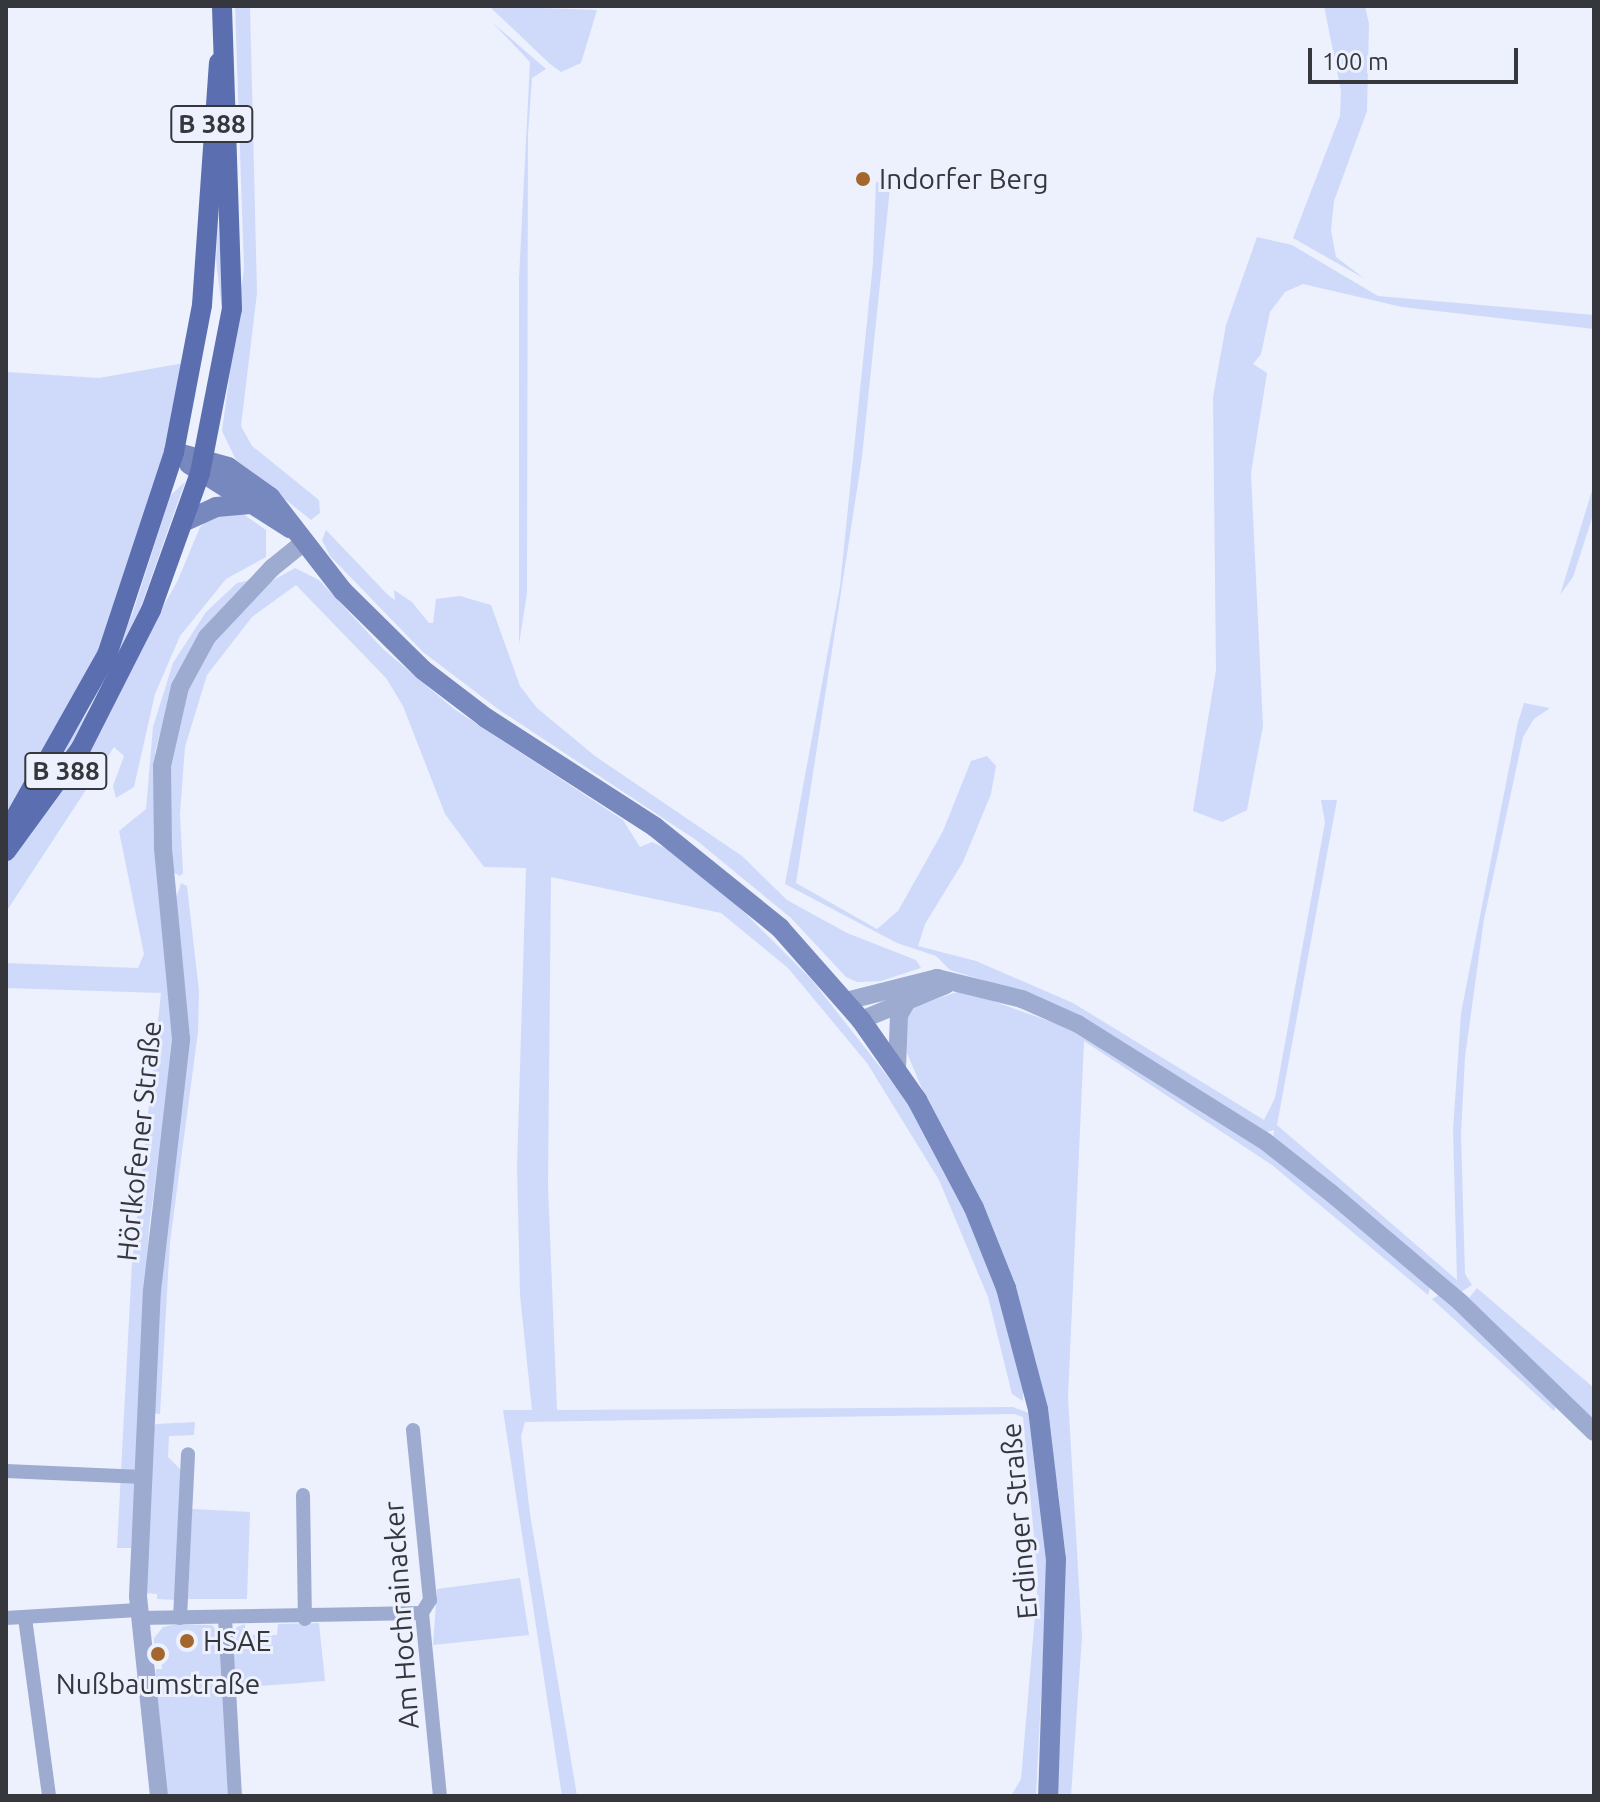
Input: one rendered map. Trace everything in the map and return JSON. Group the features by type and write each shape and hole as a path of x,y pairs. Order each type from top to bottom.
{"main road":[{"name":"B 388","path":"6,834 107,655 174,452 202,305 211,126 222,47 222,6"},
{"name":"B 388","path":"6,851 81,748 151,610 185,521 202,465 232,309 229,90 222,47"},
{"path":"174,452 202,465 248,504 300,537"},
{"name":"Erdinger Straße","path":"202,465 228,467 264,492 343,591 423,670 718,875 780,928 846,1001 897,1069 974,1208 1006,1288 1038,1409 1056,1572 1048,1796"},
{"path":"185,521 216,507 248,504"}],"street":[{"name":"Hörlkofener Straße","path":"159,1796 138,1614 152,1291 181,1039 163,847 165,739 180,687 207,637 300,537"},
{"path":"861,1020 909,998 964,981"},
{"path":"846,1001 904,983 964,981 1078,1024 1266,1142 1461,1303 1594,1432"},
{"path":"897,1069 899,1015 909,998"},
{"name":"Am Hochrainacker","path":"413,1430 430,1600 422,1613 440,1796"},
{"path":"180,1618 188,1454"},
{"path":"6,1471 143,1477"},
{"path":"303,1495 305,1619"},
{"path":"6,1618 138,1614 180,1618 305,1619 422,1613"},
{"path":"25,1618 49,1796"},
{"path":"225,1618 235,1796"}],"shaded area":[{"path":"235,6 250,6 257,293 241,426 252,446 319,500 320,513 311,520 236,460 222,431 244,268"},
{"path":"489,6 597,10 581,63 561,72"},
{"path":"1324,6 1365,6 1369,24 1367,111 1334,201 1331,230 1336,257 1365,279 1293,238 1340,116 1341,91"},
{"path":"492,22 546,69 532,78 528,134 527,593 519,644 519,278 530,62"},
{"path":"876,182 889,182 890,188 862,457 796,883 877,929 898,911 943,831 971,761 987,756 996,766 991,794 963,862 925,924 918,946 976,961 1073,1003 1264,1120 1275,1098 1325,822 1321,800 1337,800 1277,1125 1457,1280 1453,1130 1461,1013 1518,722 1524,703 1550,708 1534,719 1523,737 1484,919 1465,1057 1461,1135 1465,1274 1472,1285 1458,1294 1273,1139 1274,1130 1264,1133 1094,1025 1002,986 950,970 936,956 897,943 785,884 840,586 873,263"},
{"path":"218,222 224,301 222,310 216,260"},
{"path":"1257,237 1292,245 1378,296 1594,315 1594,329 1402,307 1303,284 1285,292 1270,312 1261,354 1253,364 1267,373 1251,473 1263,726 1247,810 1222,822 1193,811 1216,670 1213,397 1226,325"},
{"path":"184,363 170,434 117,607 87,676 6,821 6,372 99,378"},
{"path":"185,482 139,612 85,724 60,766 48,774 95,700 133,612 170,496"},
{"path":"1594,484 1594,512 1573,577 1560,595"},
{"path":"240,512 266,530 266,557 226,579 180,636 155,694 134,787 116,798 113,786 124,756 114,747 6,912 6,862 52,803 178,580 200,527 211,517"},
{"path":"326,530 388,595 395,600 394,590 412,602 429,623 433,623 436,599 460,596 491,605 520,686 537,708 595,756 742,856 787,900 847,933 916,960 921,968 881,981 857,982 846,977 791,918 696,840 498,709 423,652 330,556 322,540"},
{"path":"295,568 319,580 383,649 454,709 623,820 640,847 652,842 667,849 735,903 811,979 910,1105 963,1203 1000,1296 1023,1378 1023,1401 1012,1394 988,1297 939,1180 867,1063 788,968 721,913 551,877 548,1186 557,1410 1013,1407 1029,1413 1048,1555 1036,1796 1011,1796 1021,1779 1038,1580 1023,1417 1014,1414 525,1422 521,1436 530,1514 577,1796 562,1796 503,1410 532,1410 520,1295 517,1167 526,868 484,867 445,814 403,706 386,678 296,585 252,617 207,675 185,747 180,814 183,873 180,876 171,871 168,789 178,710 207,649 268,583"},
{"path":"250,580 208,623 176,677 155,752 156,843 174,1038 149,1228 131,1548 117,1548 132,1263 161,993 6,988 6,963 138,968 144,954 119,831 146,809 153,727 173,663 206,612 237,583"},
{"path":"181,883 187,886 199,991 198,1032 170,1242 160,1414 152,1413 158,1285 188,1041 176,899"},
{"path":"963,990 1076,1031 1225,1123 1315,1189 1430,1288 1428,1295 1272,1165 1084,1041 1068,1397 1082,1637 1071,1796 1056,1796 1064,1579 1059,1496 1036,1361 907,1053 904,1022 913,1007"},
{"path":"1477,1288 1594,1388 1594,1423 1468,1299"},
{"path":"1439,1295 1557,1404 1554,1411 1432,1299"},
{"path":"195,1422 194,1435 169,1436 168,1457 183,1472 176,1600 157,1599 157,1594 145,1593 151,1429 156,1424"},
{"path":"192,1509 250,1512 247,1599 188,1599"},
{"path":"520,1578 529,1635 433,1645 437,1589"},
{"path":"319,1623 325,1681 234,1688 231,1636 237,1627 245,1624 246,1635 277,1635 278,1624"},
{"path":"177,1624 212,1625 221,1637 230,1796 164,1796 154,1712 156,1669 162,1669 161,1644 154,1644 154,1638 163,1627"}],"place":[{"name":"Indorfer Berg","path":"863,179"},
{"name":"HSAE","path":"187,1641"},
{"name":"Nußbaumstraße","path":"158,1654"}]}
